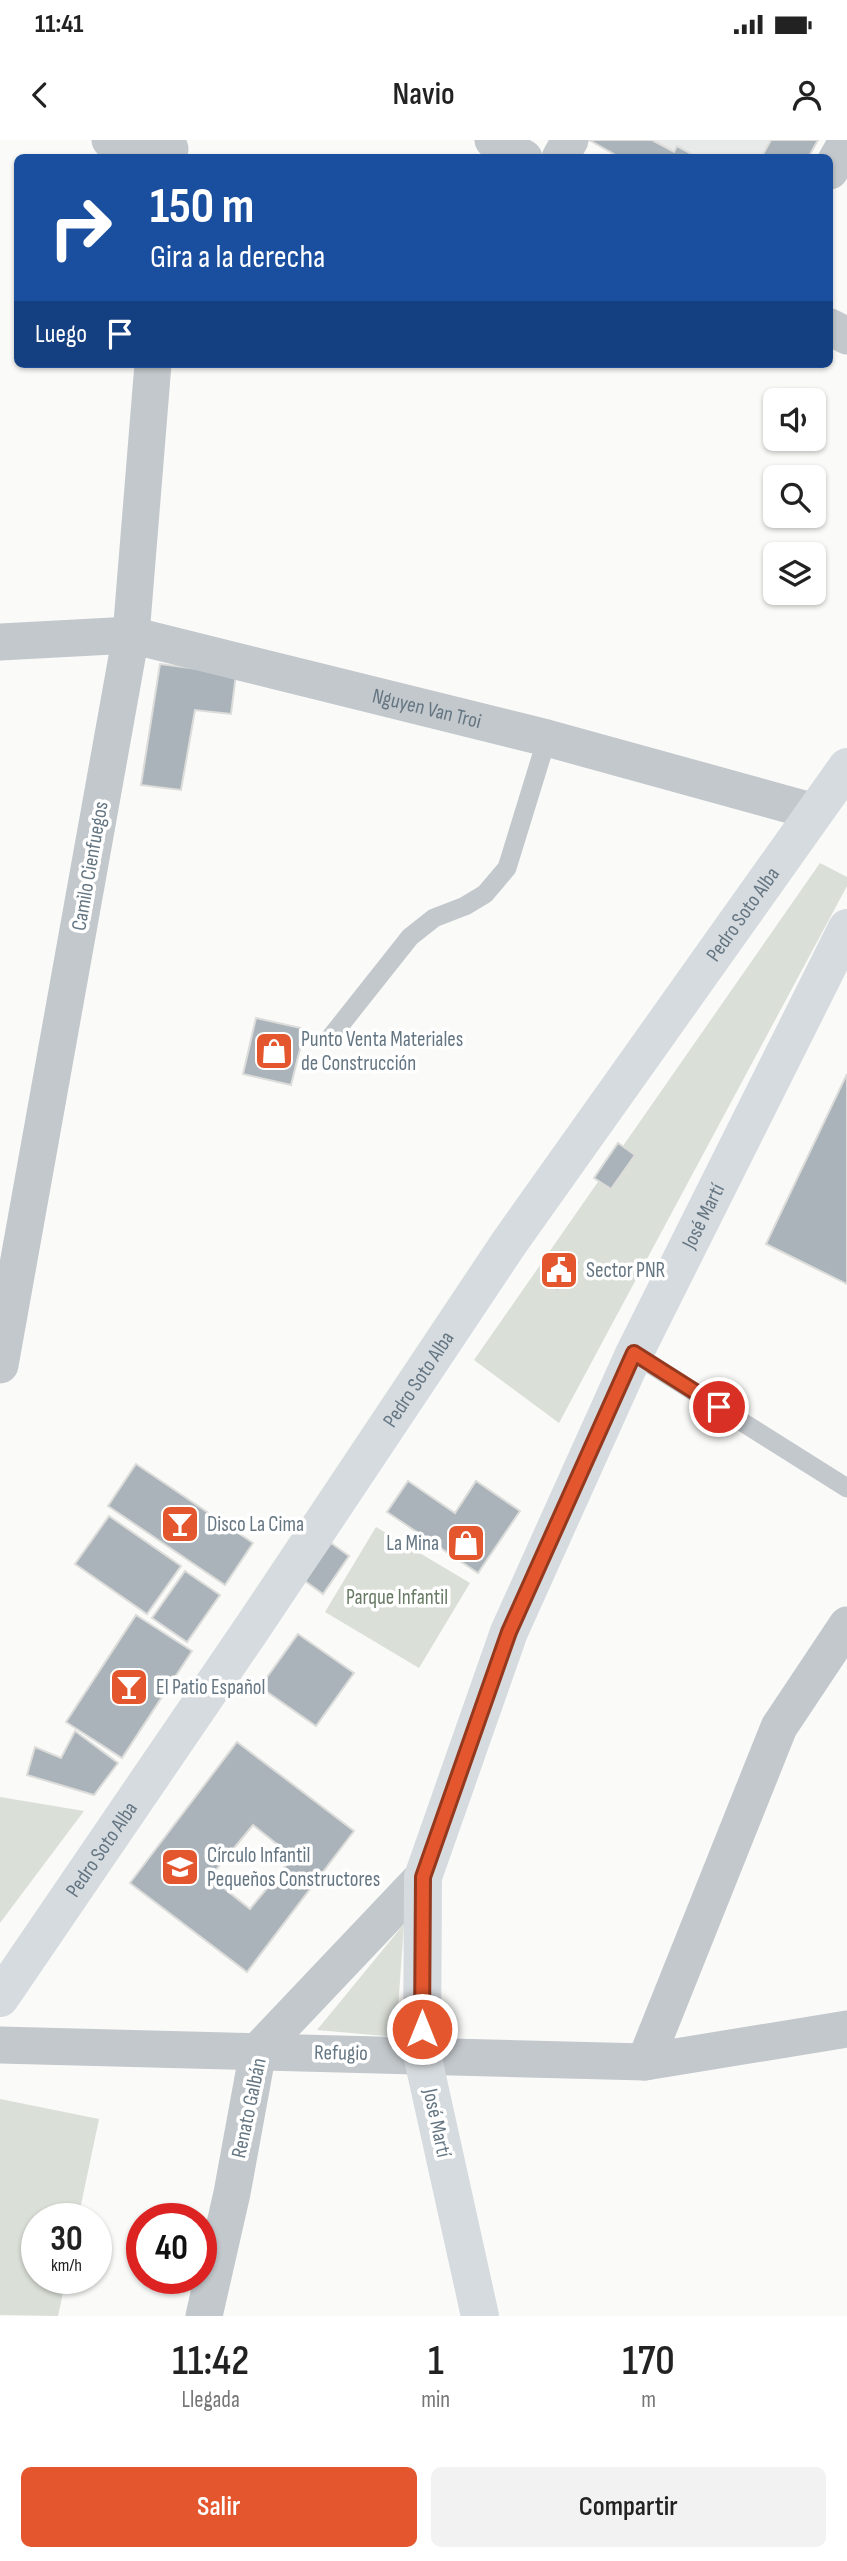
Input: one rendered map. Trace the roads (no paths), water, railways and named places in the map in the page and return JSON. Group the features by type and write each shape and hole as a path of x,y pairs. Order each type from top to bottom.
{"street":[{"path":"110,140 170,149"},
{"path":"493,140 517,154"},
{"path":"833,166 847,141"},
{"name":"Camilo Cienfuegos","path":"0,1365 131,635 153,368"},
{"name":"Nguyen Van Troi","path":"0,642 131,635 547,738 831,817"},
{"name":"Pedro Soto Alba","path":"0,1998 257,1621 509,1243 831,817 847,767"},
{"name":"José Martí","path":"480,2316 422,2054 423,1877 509,1632 634,1353 847,928"},
{"path":"645,2062 779,1727 847,1625"},
{"name":"Renato Galbán","path":"204,2316 232,2193 258,2051 423,1877"},
{"name":"Refugio","path":"0,2046 422,2054 645,2062 847,2029"}],"lane":[{"path":"330,1038 410,937 434,918 465,906 485,894 507,868 547,738"},
{"path":"634,1353 847,1488"}],"place":[{"name":"Punto Venta Materiales de Construcción","path":"274,1051"},
{"name":"Sector PNR","path":"559,1270"},
{"name":"Disco La Cima","path":"180,1524"},
{"name":"La Mina","path":"466,1543"},
{"name":"El Patio Español","path":"129,1687"},
{"name":"Círculo Infantil Pequeños Constructores","path":"180,1867"}],"park label":[{"name":"Parque Infantil","path":"397,1597"}]}
